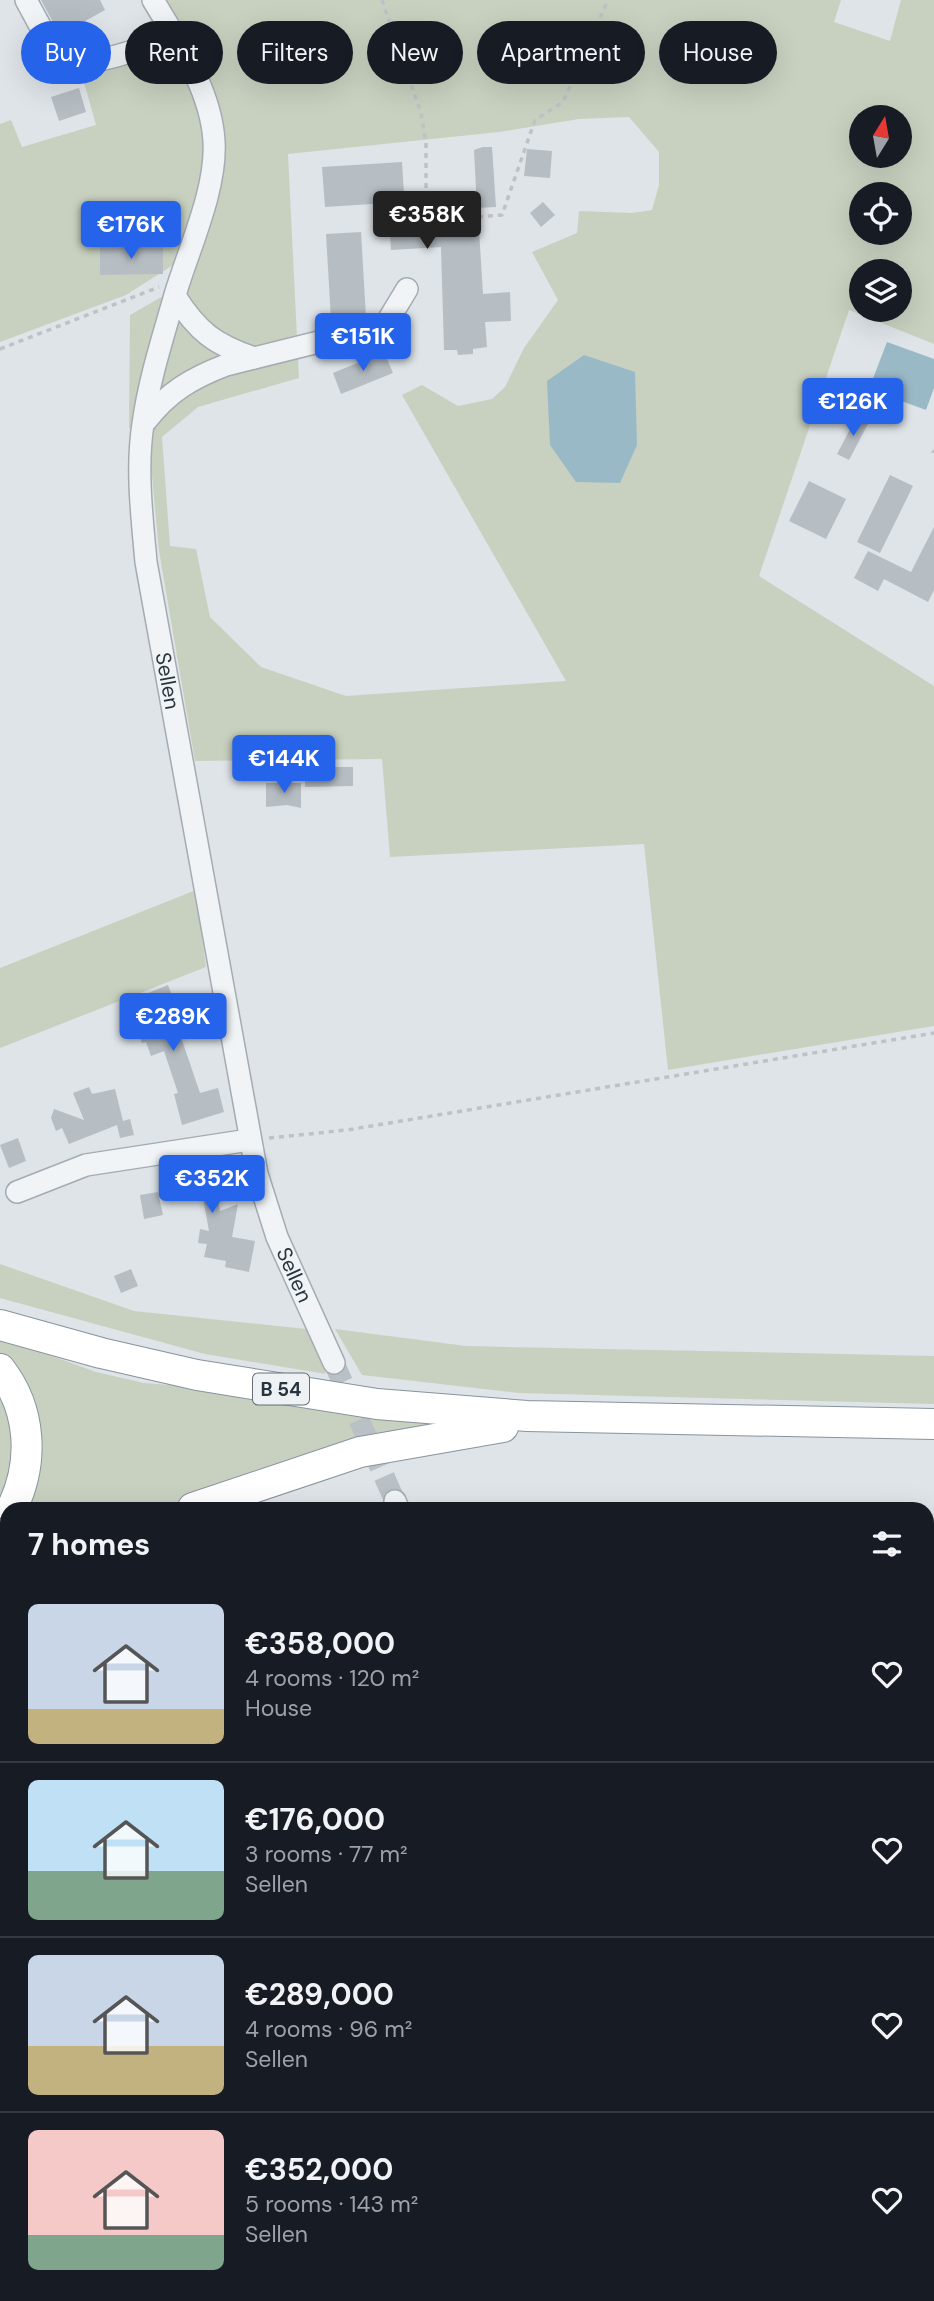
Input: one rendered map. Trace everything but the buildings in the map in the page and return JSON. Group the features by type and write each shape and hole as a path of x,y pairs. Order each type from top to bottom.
{"highway":[{"name":"B 54","path":"0,1325 146,1364 331,1398 499,1415 567,1418 934,1424"},
{"path":"0,1369 19,1403 27,1435 25,1474 14,1502"},
{"path":"210,1502 321,1463 384,1446 567,1418"}],"street":[{"path":"26,0 59,61 75,65 125,52"},
{"name":"Sellen","path":"153,0 165,21"},
{"name":"Sellen","path":"198,84 204,96 214,141 209,184 178,287 142,425 141,508 146,562 249,1140 273,1227 334,1363"},
{"path":"178,287 204,334 226,348 254,358"},
{"path":"142,425 174,390 206,373 254,358 376,328 387,322 407,289"},
{"path":"17,1192 86,1165 249,1140"}],"path":[{"path":"382,0 421,113 426,144 426,221 502,215 535,120 563,103 608,0"},
{"path":"0,349 178,287"},
{"path":"249,1140 347,1130 934,1033"}],"green space":[{"path":"165,0 841,0 834,22 890,41 901,0 934,0 934,344 879,322 912,322 912,259 849,259 849,310 759,576 934,686 934,1026 668,1070 644,844 390,857 382,759 195,761 159,551 148,433 129,428 130,315 193,279 215,206 223,166 223,133 207,84 223,84 223,21 176,21","holes":["629,117 659,152 659,185 652,210 632,213 579,211 577,233 532,252 558,300 524,348 505,387 492,399 458,406 422,385 402,395 566,681 346,696 261,667 210,617 196,549 170,546 162,437 198,407 299,378 288,154 499,132 579,119"]},
{"path":"125,62 125,84 188,84 200,113 208,164 181,260 126,295 0,342 0,124 11,120 22,147 96,125 85,84 111,84 111,66"},
{"path":"196,890 206,967 0,1048 0,968"},
{"path":"0,1264 134,1311 306,1329 326,1374 205,1354 0,1298"},
{"path":"335,1329 466,1346 934,1356 934,1404 519,1393 362,1375"},
{"path":"0,1337 96,1372 144,1383 195,1387 455,1423 251,1480 187,1502 21,1502 0,1357"},
{"path":"0,1384 17,1437 0,1502"}],"water":[{"path":"887,342 934,359 934,388 926,410 869,389"},
{"path":"584,355 635,372 637,445 620,483 576,482 550,445 547,381"}],"tunnel":[{"path":"334,1363 395,1501"}]}
